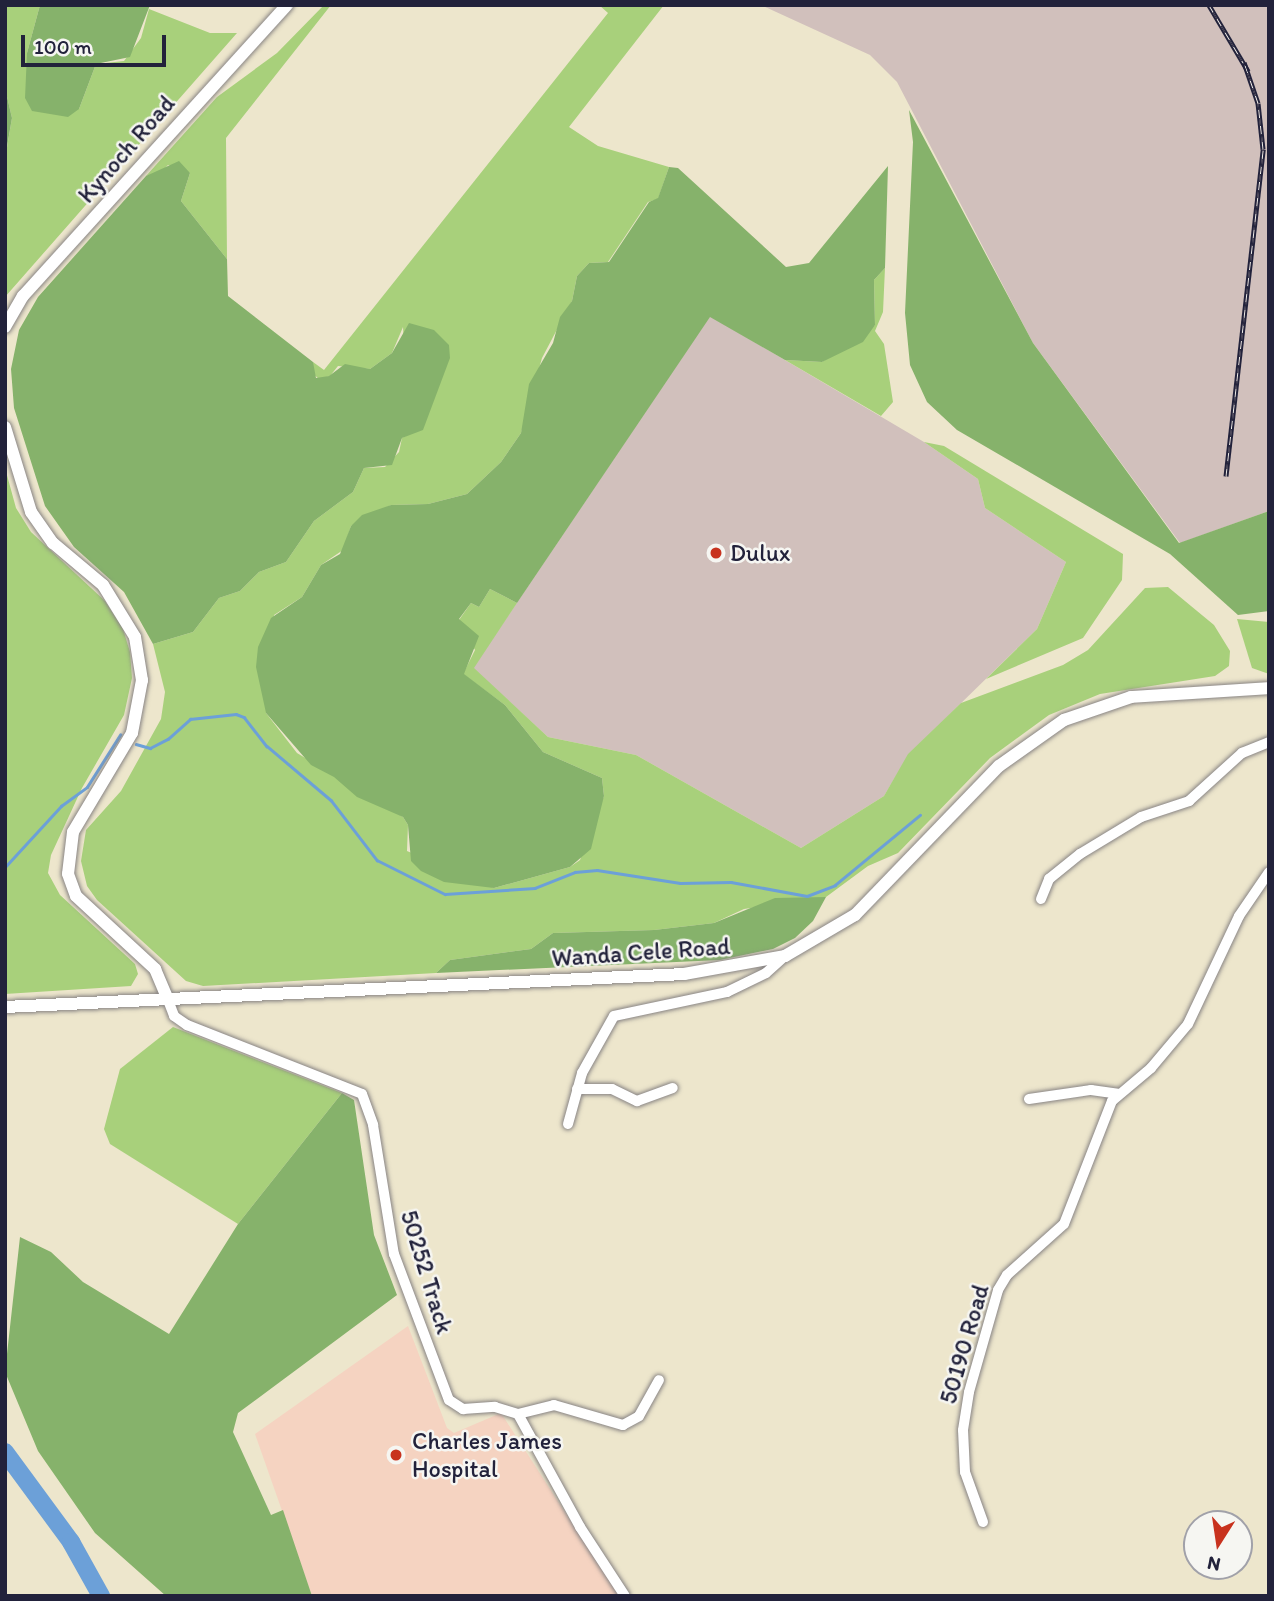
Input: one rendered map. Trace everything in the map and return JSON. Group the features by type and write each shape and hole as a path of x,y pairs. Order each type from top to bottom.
{"street":[{"name":"Kynoch Road","path":"5,327 23,296 286,5"},
{"path":"5,427 31,512 53,543 103,585 135,638 142,680 132,733 74,832 68,874 76,896 155,969 168,1000"},
{"name":"Wanda Cele Road","path":"5,1007 705,972 785,956 855,915 999,766 1064,720 1131,697 1269,688"},
{"path":"1041,899 1049,879 1080,855 1141,817 1189,801 1242,753 1269,742"},
{"path":"1029,1099 1091,1090 1118,1094 1151,1069 1188,1024 1239,916 1269,872"},
{"path":"568,1124 577,1089 600,1037 614,1017 727,992 766,973 785,956"},
{"name":"50252 Track","path":"168,1000 174,1016 187,1025 362,1094 373,1125 394,1254 449,1400 463,1409 495,1407 518,1414"},
{"path":"577,1089 612,1089 637,1101 673,1088"},
{"name":"50190 Road","path":"983,1522 965,1472 963,1430 989,1317 1007,1275 1064,1224 1104,1116 1118,1094"},
{"path":"625,1596 574,1516 518,1414 554,1405 624,1425 639,1416 659,1380"}],"shaded area":[{"path":"761,5 1269,5 1269,511 1180,543 1033,343 897,82 870,55"},
{"path":"710,316 924,442 978,479 985,508 1066,562 1037,629 909,754 884,796 801,848 636,755 548,737 473,668"},
{"name":"Charles James Hospital","path":"408,1326 447,1428 454,1433 501,1413 619,1596 312,1596 255,1434"}],"green space":[{"path":"5,5 40,5 27,53 79,109 96,64 124,61 141,38 149,9 210,33 237,33 5,297 5,159 12,118 5,88"},
{"path":"40,5 150,5 130,57 96,64 79,109 68,117 32,111 25,98 27,53"},
{"path":"324,5 331,5 226,138 227,259 181,201 190,173 168,165 159,174 146,176 217,97 277,53"},
{"path":"599,5 664,5 569,127 598,146 669,167 658,199 648,202 608,262 589,263 577,276 572,301 542,358 521,433 501,462 467,494 428,504 391,505 351,526 343,550 321,565 302,597 274,615 266,713 297,753 403,817 408,825 407,851 494,888 570,867 580,860 604,796 602,778 543,752 505,705 463,674 475,650 459,620 471,603 479,607 490,589 517,603 474,668 548,737 636,755 801,848 884,796 908,754 961,703 1063,665 1088,650 1145,588 1168,587 1214,625 1230,651 1229,666 1215,676 1100,694 1049,715 990,758 898,853 868,866 826,897 744,909 714,923 654,930 553,933 531,949 450,960 436,973 203,986 186,981 97,900 87,886 81,861 86,830 121,791 161,719 165,692 153,644 193,632 219,598 240,591 259,572 286,562 314,521 353,492 364,468 385,467 399,452 402,438 409,434 403,327 392,353 370,369 338,366 330,376 319,379 312,373 313,362 324,370 608,13"},
{"path":"5,88 12,118 5,158"},
{"path":"909,110 1033,343 1179,543 1269,511 1269,611 1238,615 1170,554 957,430 927,402 910,365 905,313 913,142"},
{"path":"179,161 190,173 181,201 227,259 228,296 313,362 316,378 329,376 345,364 370,369 392,353 409,323 434,330 449,345 450,358 423,430 402,438 392,465 364,468 353,492 314,521 286,562 259,572 240,591 219,598 193,632 153,644 124,592 74,547 45,506 14,408 11,369 19,330 38,297 146,176"},
{"path":"888,166 885,268 874,280 875,325 863,342 822,362 785,360 710,317 517,603 490,589 479,607 471,603 459,619 479,636 464,674 505,705 543,752 602,778 604,796 591,849 570,867 494,888 444,882 421,871 411,861 408,825 403,817 357,797 334,777 311,765 266,713 256,667 258,647 271,618 302,597 321,565 340,554 351,526 362,515 391,505 428,504 467,494 501,462 521,433 529,384 553,343 560,317 572,301 577,276 589,263 609,262 649,202 658,198 669,167 678,168 786,267 809,263"},
{"path":"885,268 883,312 875,331 884,344 893,402 881,416 785,360 822,362 875,325 874,280"},
{"path":"924,442 944,446 1123,554 1122,580 1083,638 986,679 1037,629 1066,562 985,508 978,479"},
{"path":"5,468 16,508 31,532 105,601 123,629 130,652 132,678 124,715 82,788 51,855 48,873 60,895 135,964 138,974 131,986 5,994"},
{"path":"1237,619 1269,622 1269,674 1252,668"},
{"path":"826,897 813,921 795,938 773,949 720,960 436,973 450,960 531,949 553,933 654,930 714,923 775,898"},
{"path":"173,1027 342,1093 238,1224 110,1144 104,1129 120,1069"},
{"path":"342,1093 354,1100 374,1235 397,1295 238,1413 233,1432 271,1515 283,1510 312,1596 166,1596 95,1533 38,1451 5,1372 20,1237 51,1252 83,1282 169,1334 238,1224"}],"waterway":[{"path":"136,744 150,748 168,739 190,719 236,714 244,717 267,746 331,800 377,860 445,894 535,888 575,872 597,870 680,883 731,882 807,896 835,885 920,815"},
{"path":"5,867 61,806 87,787 120,735"},
{"path":"5,1452 71,1542 101,1596"}],"railway":[{"path":"1209,5 1248,71"},
{"path":"1226,476 1263,149 1258,103 1244,62"}],"place":[{"name":"Dulux","path":"716,553"},
{"name":"Charles James Hospital","path":"396,1455"}]}
